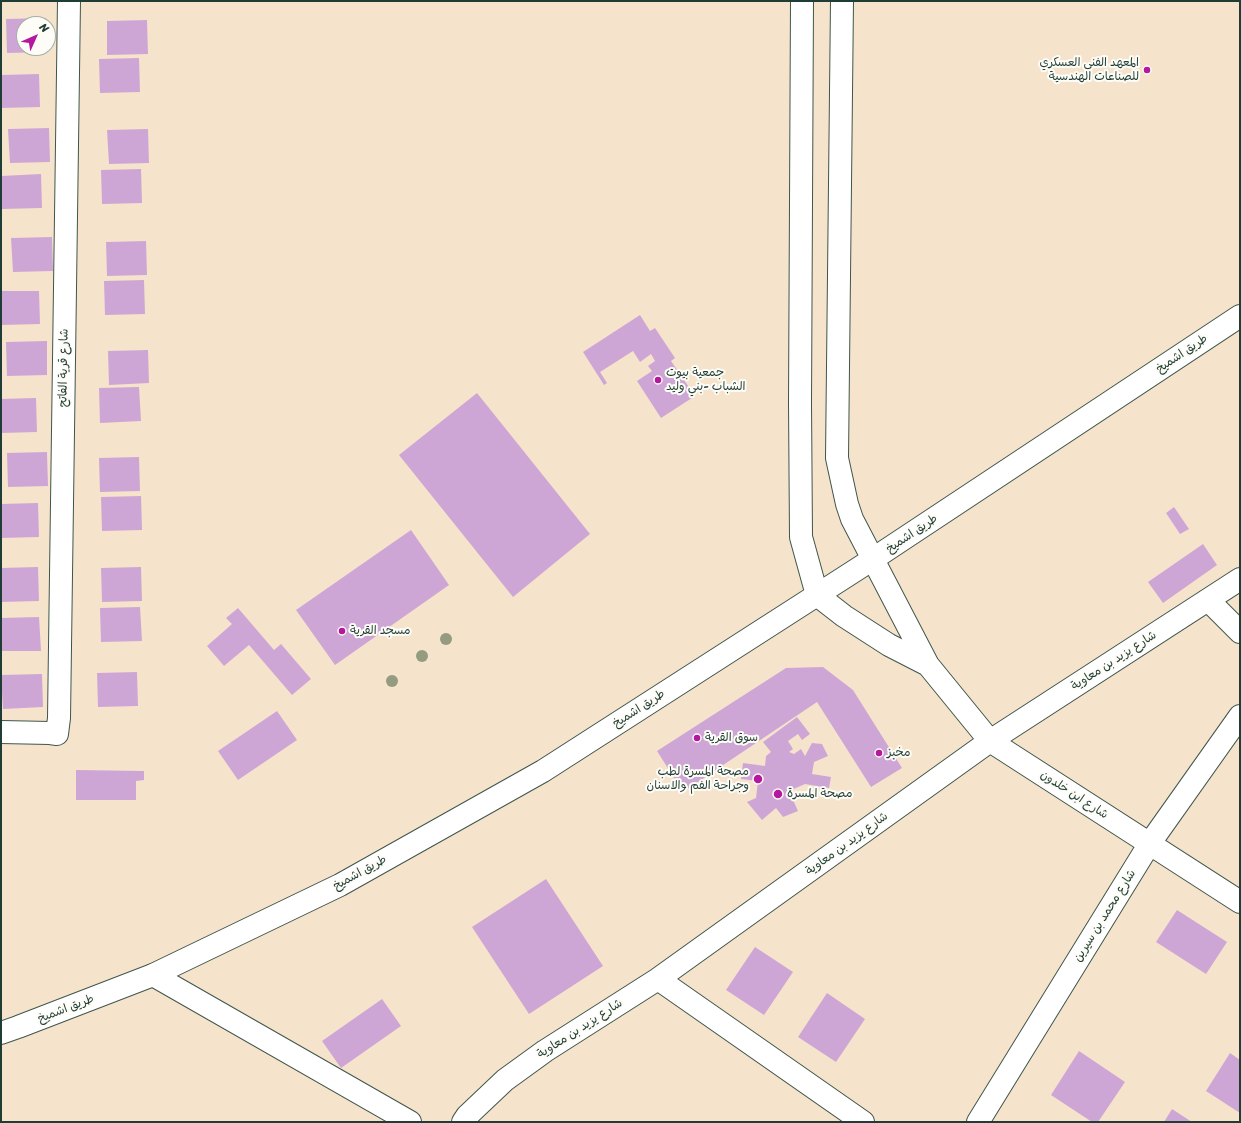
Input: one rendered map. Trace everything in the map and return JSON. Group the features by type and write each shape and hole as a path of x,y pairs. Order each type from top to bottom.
{"main road":[{"name":"شارع قرية الفاتح","path":"1,732 57,734 59,702 69,1"},
{"path":"802,1 800,403 801,537 816,595 844,616 928,665"},
{"path":"842,1 837,458 847,504 852,519 928,665"},
{"name":"طريق اشميخ","path":"1,1032 18,1027 153,975 340,885 543,771 873,559 1240,316"},
{"name":"شارع يزيد بن معاوية","path":"464,1122 467,1116 505,1080 539,1055 658,979 990,741 1240,579"},
{"path":"1208,600 1240,632"},
{"name":"شارع ابن خلدون","path":"928,665 990,741 1240,902"},
{"name":"شارع محمد بن سيرين","path":"978,1122 1150,844 1240,716"},
{"path":"153,975 410,1122"},
{"path":"658,979 863,1122"}],"building":[{"path":"6,19 16,19 16,53 7,53"},
{"path":"147,20 148,54 107,55 107,21"},
{"path":"139,58 140,92 100,93 99,59"},
{"path":"39,74 40,107 1,108 1,75"},
{"path":"49,128 50,162 10,163 8,129"},
{"path":"148,129 149,163 109,164 107,130"},
{"path":"141,169 142,203 102,204 101,170"},
{"path":"41,174 42,208 2,209 1,176"},
{"path":"52,237 53,271 13,272 11,238"},
{"path":"146,241 147,275 107,276 106,242"},
{"path":"144,280 145,314 105,315 104,281"},
{"path":"1,291 39,291 40,324 1,325"},
{"path":"640,315 650,331 655,328 675,358 671,361 695,396 661,418 637,381 652,371 648,366 655,361 651,354 640,362 633,351 600,372 607,383 604,385 583,352"},
{"path":"47,341 47,375 7,376 6,342"},
{"path":"148,350 149,383 109,385 108,351"},
{"path":"139,387 141,421 100,423 99,388"},
{"path":"477,393 590,534 513,597 399,455"},
{"path":"36,398 37,432 1,433 1,399"},
{"path":"47,452 48,486 8,487 7,453"},
{"path":"139,457 140,491 100,492 99,458"},
{"path":"141,496 142,530 102,531 101,497"},
{"path":"38,503 39,537 1,538 1,504"},
{"path":"1174,507 1189,529 1180,534 1166,513"},
{"path":"411,530 449,585 335,665 296,610"},
{"path":"1203,544 1217,565 1163,603 1148,582"},
{"path":"38,567 39,601 1,602 1,568"},
{"path":"141,567 142,601 102,602 101,568"},
{"path":"140,607 142,641 101,642 100,608"},
{"path":"238,608 274,650 281,644 311,679 292,695 249,645 224,666 207,646 232,624 226,618"},
{"path":"39,617 41,651 1,651 1,618"},
{"path":"823,667 853,690 902,768 871,787 817,702 683,792 657,751 786,668"},
{"path":"137,672 138,706 98,707 97,673"},
{"path":"42,674 43,707 3,709 1,675"},
{"path":"277,711 297,740 238,780 218,751"},
{"path":"797,717 810,734 802,740 798,734 788,741 793,749 789,752 794,754 801,749 805,756 812,743 822,744 828,756 814,762 812,774 831,777 829,788 805,784 789,791 798,811 783,817 776,808 762,820 747,802 756,798 758,781 741,779 743,763 765,766 766,756 771,752 763,742"},
{"path":"76,770 144,771 144,780 136,781 136,800 76,800"},
{"path":"546,879 603,966 529,1014 472,927"},
{"path":"1177,910 1227,942 1206,974 1156,942"},
{"path":"755,947 793,972 764,1015 726,990"},
{"path":"827,993 865,1019 836,1062 798,1037"},
{"path":"382,999 401,1026 341,1068 322,1041"},
{"path":"1079,1051 1125,1082 1098,1122 1092,1122 1051,1095"},
{"path":"1230,1053 1240,1060 1240,1113 1206,1091"},
{"path":"1172,1109 1192,1122 1164,1122"}],"place":[{"name":"المعهد الفني العسكري للصناعات الهندسية","path":"1147,70"},
{"name":"جمعية بيوت الشباب -بني وليد","path":"658,380"},
{"name":"مسجد القرية","path":"342,631"},
{"name":"سوق القرية","path":"697,738"},
{"name":"مخبز","path":"879,753"},
{"name":"مصحة المسرة لطب وجراحة الفم والاسنان","path":"758,779"},
{"name":"مصحة المسرة","path":"778,794"}]}
